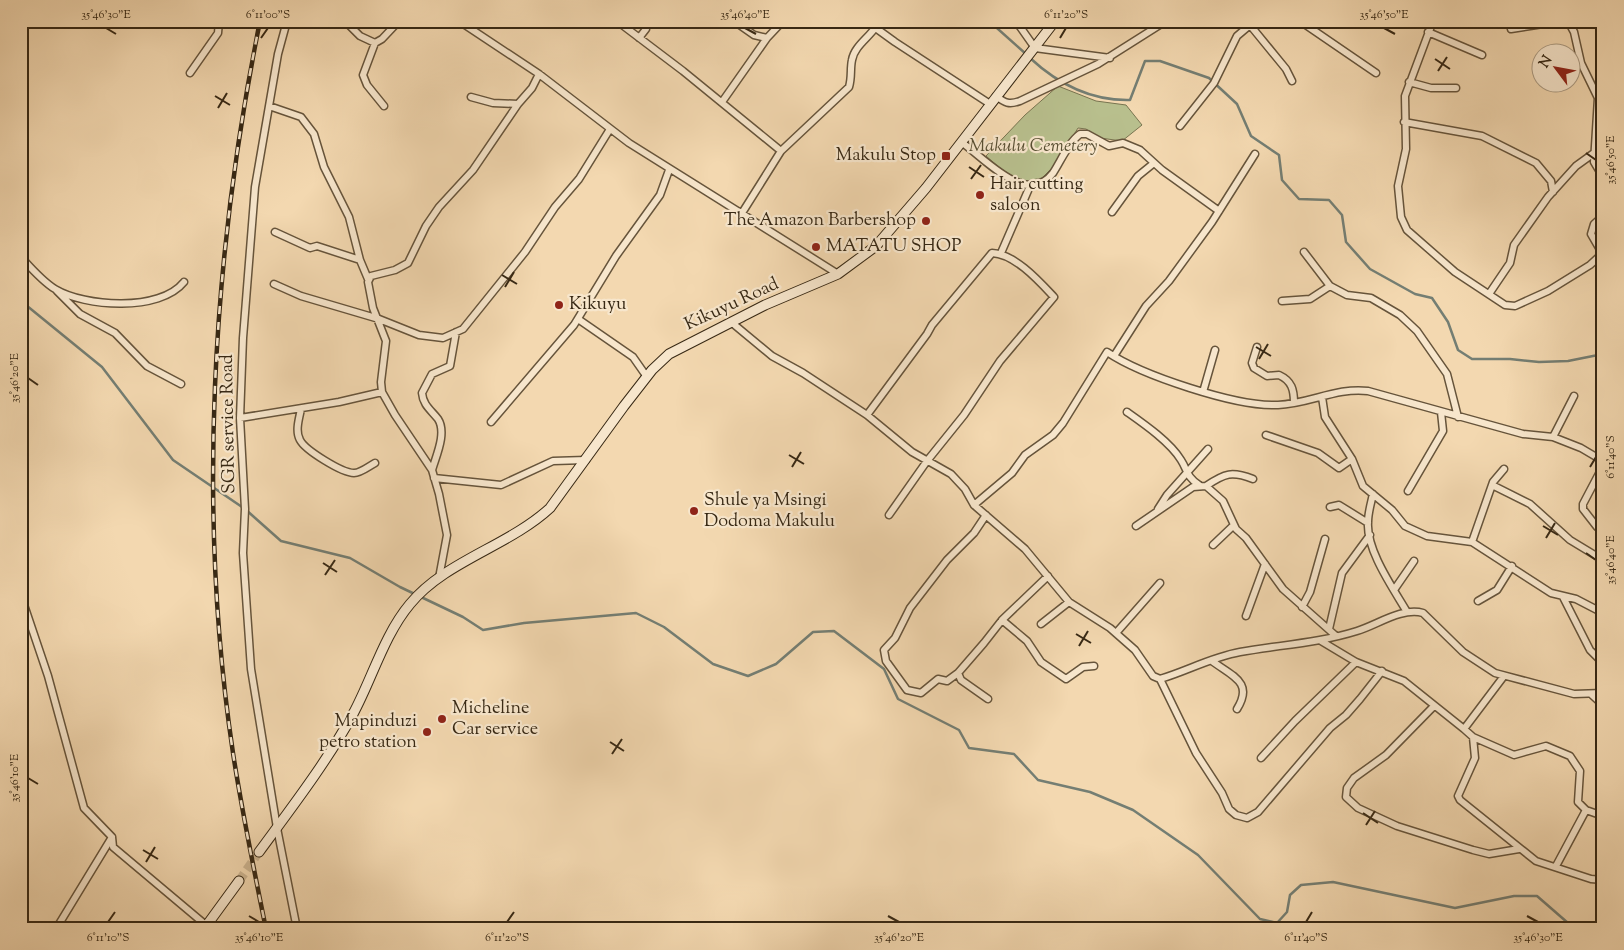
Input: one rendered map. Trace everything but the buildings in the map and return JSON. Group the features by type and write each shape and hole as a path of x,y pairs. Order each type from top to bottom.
{"main road":[{"name":"Kikuyu Road","path":"259,852 340,738 390,639 410,604 439,579 463,562 535,522 550,508 647,377 669,354 731,322 838,274 876,246 898,223 1055,21"},
{"path":"206,927 239,881"}],"street":[{"path":"190,73 218,34 219,21"},
{"name":"SGR service Road","path":"287,21 269,106 255,187 243,338 240,418 245,509 243,554 251,669 277,828 297,929"},
{"path":"345,21 360,36 376,43"},
{"path":"384,106 367,85 363,75 376,43 399,21"},
{"path":"460,21 539,74 669,170 742,213 838,274"},
{"path":"470,21 471,29"},
{"path":"617,21 722,102 781,151"},
{"path":"639,38 646,29 646,21"},
{"path":"734,21 754,35 768,38"},
{"path":"722,102 768,38 783,21"},
{"path":"866,21 990,104"},
{"path":"1016,21 1033,50 1110,58"},
{"path":"996,96 1012,104 1110,58 1166,21"},
{"path":"1265,21 1283,21"},
{"path":"1300,21 1376,73"},
{"path":"1433,21 1405,96 1406,149 1398,186 1401,217 1407,230 1455,272 1505,305 1515,306 1573,276 1602,253"},
{"path":"1180,126 1214,83 1237,36 1251,23 1286,69 1292,81"},
{"path":"1511,29 1543,24 1569,23 1581,63 1600,99 1594,162 1603,177"},
{"path":"742,213 781,151 849,87 852,78 852,59 860,45 875,28"},
{"path":"1428,32 1482,55"},
{"path":"368,279 382,272 395,270 408,263 435,214 473,170 518,104 532,88 539,74"},
{"path":"1409,82 1431,88 1456,88"},
{"path":"471,96 493,102 518,104"},
{"path":"269,106 301,117 314,134 324,167 349,217 360,260 368,279 369,292 384,333 386,346 382,372 382,392 432,470 434,478 447,535 439,579"},
{"path":"1404,122 1482,136 1536,163 1551,180 1553,192"},
{"path":"274,284 301,296 379,320 419,335 443,338 456,332 468,325 525,252 555,207 580,179 610,128"},
{"path":"962,142 1014,182 1030,186 1048,179 1074,139 1083,134 1108,146 1123,144 1131,146 1140,150 1154,163 1218,211"},
{"path":"1489,294 1510,263 1514,245 1553,192 1576,166 1594,152"},
{"path":"1114,356 1146,306 1169,281 1255,154"},
{"path":"1112,212 1138,176 1154,163"},
{"path":"492,422 578,319 616,256 660,195 669,170"},
{"path":"1000,253 1030,186"},
{"path":"1603,216 1594,224 1591,234 1602,253 1603,265"},
{"path":"275,232 310,248 316,246 360,260"},
{"path":"1304,252 1330,286 1347,295 1371,298 1400,315 1416,332 1447,374 1458,417"},
{"path":"867,414 928,334 932,325 992,253 1000,253 1041,283 1054,297 1000,361 964,415 927,460 889,515"},
{"path":"21,257 80,314 115,333 147,366 181,384"},
{"path":"54,288 98,304 144,303 162,299 184,282"},
{"path":"1282,301 1310,298 1330,286"},
{"path":"578,319 633,357 647,377"},
{"path":"731,322 772,356 803,373 867,414 912,452 951,474 965,489 974,505 1024,549 1069,602 1116,633 1135,650 1153,676 1160,679 1196,753 1222,793 1229,809 1236,815 1247,818 1258,812 1300,764 1312,747 1360,699 1382,671"},
{"path":"432,470 441,432 439,421 424,404 422,393 432,374 450,366 456,332"},
{"path":"1257,347 1252,363 1254,368 1267,376 1279,375 1290,383 1294,389 1294,403"},
{"path":"1203,392 1215,350"},
{"path":"974,505 1012,474 1025,455 1054,434 1107,352 1203,392 1259,405 1294,403 1356,390 1390,397 1523,434 1553,437 1581,448 1603,461"},
{"path":"240,418 301,409 382,392"},
{"path":"1553,437 1574,396"},
{"path":"1322,397 1325,417 1352,459 1363,486 1392,510 1406,526 1427,536 1472,542 1512,566 1551,593 1576,599 1603,613"},
{"path":"301,409 298,432 300,440 307,449 347,472 355,473 375,463"},
{"path":"1127,412 1149,428 1181,460 1186,473 1223,501 1234,525 1279,584 1336,636"},
{"path":"1408,492 1437,445 1443,431 1441,412"},
{"path":"1266,435 1318,453 1339,468 1352,459"},
{"path":"1156,512 1167,495 1208,449"},
{"path":"434,478 501,485 553,461 586,460"},
{"path":"1597,527 1582,509 1582,504 1603,466"},
{"path":"1472,542 1492,484 1504,469"},
{"path":"1136,526 1202,485 1227,474 1237,473 1253,479"},
{"path":"1492,484 1530,504 1570,540 1603,560"},
{"path":"1373,494 1368,523 1370,534 1379,563 1407,612"},
{"path":"1330,507 1339,505 1368,523"},
{"path":"986,515 974,533 947,560 931,584 910,608 895,638 884,650 886,662 907,690 921,693 938,679 947,681 958,673 1002,620 1048,576"},
{"path":"1213,545 1234,525"},
{"path":"1329,629 1342,573 1370,534"},
{"path":"1302,607 1310,592 1325,539"},
{"path":"1394,590 1414,560"},
{"path":"1246,616 1265,564"},
{"path":"1478,601 1497,590 1512,566"},
{"path":"1116,633 1160,583"},
{"path":"21,596 48,676 84,808 112,837 113,847 206,927"},
{"path":"1563,597 1590,650 1603,663"},
{"path":"1041,624 1069,602"},
{"path":"1160,679 1238,652 1321,641 1407,612 1422,613 1436,628 1479,664 1504,676 1574,694 1603,693"},
{"path":"1002,620 1028,641 1041,662 1066,679 1083,667 1094,666"},
{"path":"1321,641 1356,662 1382,671 1413,687 1473,737 1514,755 1546,746 1570,756 1580,771 1578,802 1586,810 1603,816"},
{"path":"1212,660 1240,681 1245,690 1244,698 1237,709"},
{"path":"1261,758 1295,721 1356,662"},
{"path":"958,673 961,680 988,700"},
{"path":"1464,730 1504,676"},
{"path":"1591,694 1603,705"},
{"path":"1434,706 1386,755 1354,778 1347,788 1346,797 1358,808 1397,826 1473,850 1489,854 1519,849"},
{"path":"1473,737 1474,758 1458,798 1536,861 1591,879 1603,880"},
{"path":"1556,866 1586,810"},
{"path":"56,929 112,837"}],"green space":[{"name":"Makulu Cemetery","path":"1058,86 1096,101 1126,105 1142,125 1122,141 1100,138 1086,129 1078,128 1056,164 1042,178 1021,182 986,156 1025,115"}],"waterway":[{"path":"989,21 1026,54"},
{"path":"1030,58 1063,83 1088,94 1115,100 1130,100 1145,61 1160,61 1209,78 1237,104 1251,136 1279,155 1282,180 1299,199 1329,200 1342,215 1346,242 1370,269 1415,294 1432,298 1448,322 1458,350 1472,359 1510,359 1539,362 1568,361 1603,354"},
{"path":"21,301 102,367 173,460 245,509 281,541 350,558 400,587 463,617 483,630 524,623 636,613 664,627 713,664 748,676 776,664 813,632 834,631 884,669 898,699 959,730 969,748 1014,754 1038,780 1090,792 1133,810 1198,855 1260,919 1277,923 1287,912 1290,895 1301,885 1333,882 1455,908 1514,896 1537,896 1568,923 1580,929"},
{"path":"1277,923 1287,929"}],"tunnel":[{"path":"239,881 259,852"}],"railway":[{"path":"260,21 230,202 221,293 215,386 213,478 215,571 222,662 233,753 266,929"}],"place":[{"name":"Makulu Stop","path":"946,156"},
{"name":"Hair cutting saloon","path":"980,195"},
{"name":"The Amazon Barbershop","path":"926,221"},
{"name":"MATATU SHOP","path":"816,247"},
{"name":"Kikuyu","path":"559,305"},
{"name":"Shule ya Msingi Dodoma Makulu","path":"694,511"},
{"name":"Micheline Car service","path":"442,719"},
{"name":"Mapinduzi petro station","path":"427,732"}]}
